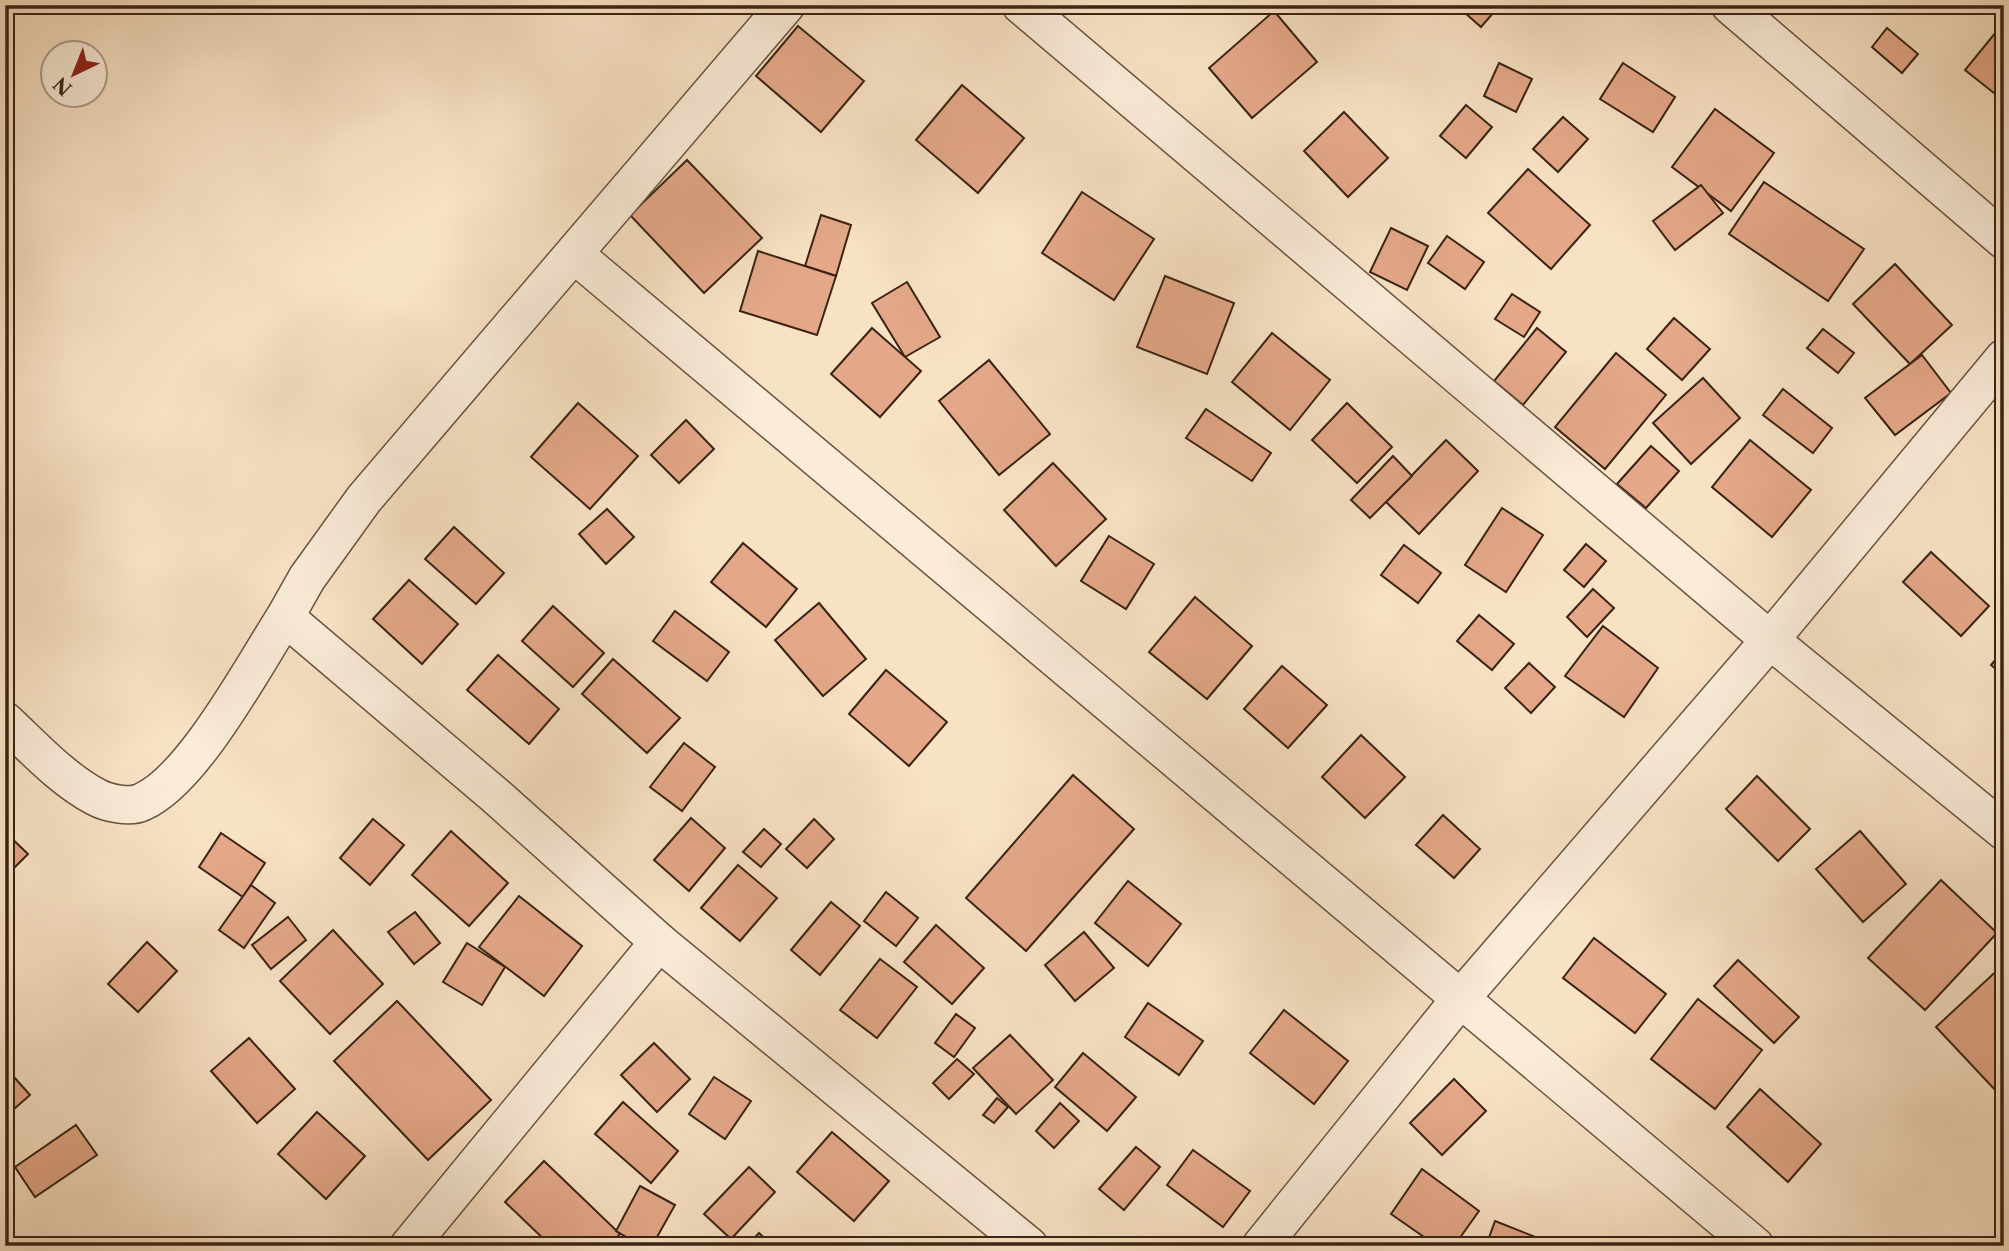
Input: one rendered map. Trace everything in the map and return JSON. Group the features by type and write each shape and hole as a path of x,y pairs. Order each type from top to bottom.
{"street":[{"path":"5,721 64,774 97,797 119,804 141,803 171,782 203,742 285,617 307,578 364,499 786,5"},
{"path":"1021,5 1770,640 2004,831"},
{"path":"1730,5 2004,240"},
{"path":"574,254 1755,1246"},
{"path":"1261,1246 1461,998 1770,640 2004,358"},
{"path":"285,617 498,797 659,942 1029,1246"},
{"path":"409,1246 659,942"}],"building":[{"path":"1456,5 1500,5 1481,27"},
{"path":"1274,11 1317,62 1252,118 1209,68"},
{"path":"798,26 864,81 821,132 756,76"},
{"path":"1887,28 1918,54 1902,73 1872,47"},
{"path":"1996,32 2004,39 2004,101 1965,70"},
{"path":"1499,63 1532,79 1516,112 1484,96"},
{"path":"1623,63 1675,97 1653,132 1600,99"},
{"path":"962,85 1024,138 978,193 916,140"},
{"path":"1466,105 1492,127 1466,158 1440,136"},
{"path":"1715,109 1774,153 1731,211 1672,167"},
{"path":"1344,112 1388,158 1348,197 1304,151"},
{"path":"1563,117 1588,139 1558,172 1533,149"},
{"path":"687,160 762,238 704,293 630,215"},
{"path":"1528,169 1590,225 1551,269 1488,213"},
{"path":"1764,182 1864,249 1828,301 1729,234"},
{"path":"1701,185 1723,213 1675,250 1653,221"},
{"path":"1082,192 1154,239 1114,300 1042,253"},
{"path":"821,215 851,225 836,276 805,266"},
{"path":"1391,228 1428,246 1407,290 1370,272"},
{"path":"1447,236 1484,262 1465,289 1428,263"},
{"path":"758,251 836,276 817,335 740,311"},
{"path":"1895,264 1952,325 1910,364 1853,304"},
{"path":"1165,276 1234,303 1207,374 1137,347"},
{"path":"907,282 940,337 905,357 872,303"},
{"path":"1512,294 1540,312 1524,337 1495,319"},
{"path":"1674,318 1710,349 1682,380 1647,349"},
{"path":"872,328 921,371 880,417 831,374"},
{"path":"1537,328 1566,352 1523,405 1494,381"},
{"path":"1823,329 1854,353 1838,373 1807,348"},
{"path":"1272,333 1330,380 1290,430 1232,382"},
{"path":"1616,353 1666,395 1605,469 1555,427"},
{"path":"1922,355 1951,393 1895,435 1865,398"},
{"path":"989,360 1050,434 999,475 939,401"},
{"path":"1703,378 1740,418 1691,464 1653,423"},
{"path":"1783,389 1832,428 1813,453 1763,415"},
{"path":"578,403 638,456 590,509 531,457"},
{"path":"1347,403 1392,447 1357,483 1312,440"},
{"path":"1206,409 1271,453 1252,481 1186,438"},
{"path":"686,420 714,449 679,483 651,455"},
{"path":"1446,440 1478,471 1419,534 1386,502"},
{"path":"1750,440 1811,490 1772,537 1712,487"},
{"path":"1651,446 1679,471 1646,508 1617,484"},
{"path":"1393,456 1412,476 1370,518 1351,500"},
{"path":"1053,463 1106,519 1056,566 1004,510"},
{"path":"1502,508 1543,535 1506,592 1465,565"},
{"path":"607,509 634,537 606,564 579,534"},
{"path":"454,527 504,573 476,604 425,559"},
{"path":"1109,536 1154,564 1126,609 1081,581"},
{"path":"743,543 797,589 766,627 711,582"},
{"path":"1586,544 1606,561 1584,587 1564,570"},
{"path":"1404,545 1441,573 1418,603 1381,575"},
{"path":"1931,552 1989,606 1961,636 1903,582"},
{"path":"409,580 458,624 422,664 373,619"},
{"path":"1593,589 1614,608 1587,637 1567,617"},
{"path":"1195,597 1252,646 1207,699 1149,652"},
{"path":"819,603 866,659 823,696 775,640"},
{"path":"553,606 604,653 573,687 522,641"},
{"path":"675,611 729,652 707,681 653,641"},
{"path":"1479,615 1514,644 1492,670 1457,641"},
{"path":"1603,626 1658,668 1624,717 1565,676"},
{"path":"2004,650 2004,676 1991,665"},
{"path":"498,655 559,709 529,744 467,690"},
{"path":"613,659 680,718 647,753 582,694"},
{"path":"1529,663 1555,687 1531,713 1505,688"},
{"path":"1282,666 1327,705 1288,748 1244,709"},
{"path":"886,670 947,722 909,766 849,714"},
{"path":"1361,735 1405,777 1365,818 1322,777"},
{"path":"684,743 715,767 682,811 650,787"},
{"path":"1073,775 1134,829 1026,951 966,898"},
{"path":"1757,776 1810,829 1778,861 1726,809"},
{"path":"1443,815 1480,849 1454,878 1416,845"},
{"path":"691,818 725,848 689,891 654,860"},
{"path":"373,819 404,845 370,885 340,858"},
{"path":"814,819 834,839 807,868 786,849"},
{"path":"764,829 781,844 761,867 743,852"},
{"path":"451,831 508,883 469,926 412,875"},
{"path":"1860,831 1906,884 1863,922 1816,869"},
{"path":"5,832 28,854 5,877"},
{"path":"221,833 265,863 243,897 199,867"},
{"path":"738,865 777,898 740,941 701,908"},
{"path":"1941,880 1997,933 1925,1010 1868,958"},
{"path":"1128,881 1181,924 1148,966 1095,923"},
{"path":"251,885 275,903 244,948 219,930"},
{"path":"886,892 918,918 896,946 864,921"},
{"path":"519,896 582,946 544,996 479,947"},
{"path":"831,902 860,926 820,975 791,950"},
{"path":"415,912 440,943 414,964 388,932"},
{"path":"288,917 306,940 271,969 252,945"},
{"path":"936,925 984,968 952,1004 904,962"},
{"path":"333,930 383,984 330,1034 280,981"},
{"path":"1084,932 1114,968 1075,1001 1045,965"},
{"path":"1594,938 1666,994 1635,1033 1563,978"},
{"path":"147,942 177,971 138,1012 108,984"},
{"path":"467,943 505,967 482,1005 443,982"},
{"path":"880,959 917,987 877,1038 840,1010"},
{"path":"1738,960 1799,1017 1774,1043 1714,986"},
{"path":"2004,964 2004,1087 1998,1093 1936,1027"},
{"path":"1698,999 1762,1050 1715,1109 1651,1059"},
{"path":"397,1001 491,1100 428,1160 334,1061"},
{"path":"1148,1003 1203,1041 1179,1075 1125,1037"},
{"path":"1284,1010 1348,1061 1314,1104 1250,1053"},
{"path":"956,1014 975,1028 954,1057 935,1043"},
{"path":"1010,1035 1053,1080 1016,1114 973,1068"},
{"path":"249,1038 295,1089 257,1123 211,1071"},
{"path":"654,1043 690,1079 657,1112 621,1075"},
{"path":"1083,1053 1136,1097 1107,1131 1055,1087"},
{"path":"957,1059 974,1074 949,1099 933,1083"},
{"path":"5,1067 30,1095 5,1117"},
{"path":"714,1077 751,1101 725,1139 689,1114"},
{"path":"1454,1079 1486,1111 1442,1155 1410,1123"},
{"path":"1760,1089 1821,1144 1788,1182 1727,1127"},
{"path":"997,1098 1008,1107 994,1123 983,1115"},
{"path":"623,1102 678,1151 651,1183 595,1134"},
{"path":"1060,1103 1079,1121 1054,1148 1036,1131"},
{"path":"317,1112 365,1156 326,1199 278,1154"},
{"path":"76,1125 97,1155 35,1197 15,1167"},
{"path":"832,1132 889,1181 854,1221 797,1172"},
{"path":"1136,1147 1160,1167 1124,1210 1099,1189"},
{"path":"1193,1150 1250,1191 1223,1227 1167,1185"},
{"path":"544,1161 620,1234 609,1246 551,1246 505,1202"},
{"path":"749,1167 775,1192 731,1239 704,1214"},
{"path":"1422,1169 1479,1211 1454,1246 1437,1246 1391,1214"},
{"path":"640,1186 675,1205 652,1246 642,1246 616,1231"},
{"path":"1495,1221 1553,1244 1553,1246 1486,1246"},
{"path":"759,1233 773,1246 747,1246"},
{"path":"1140,1237 1151,1246 1132,1246"}]}
